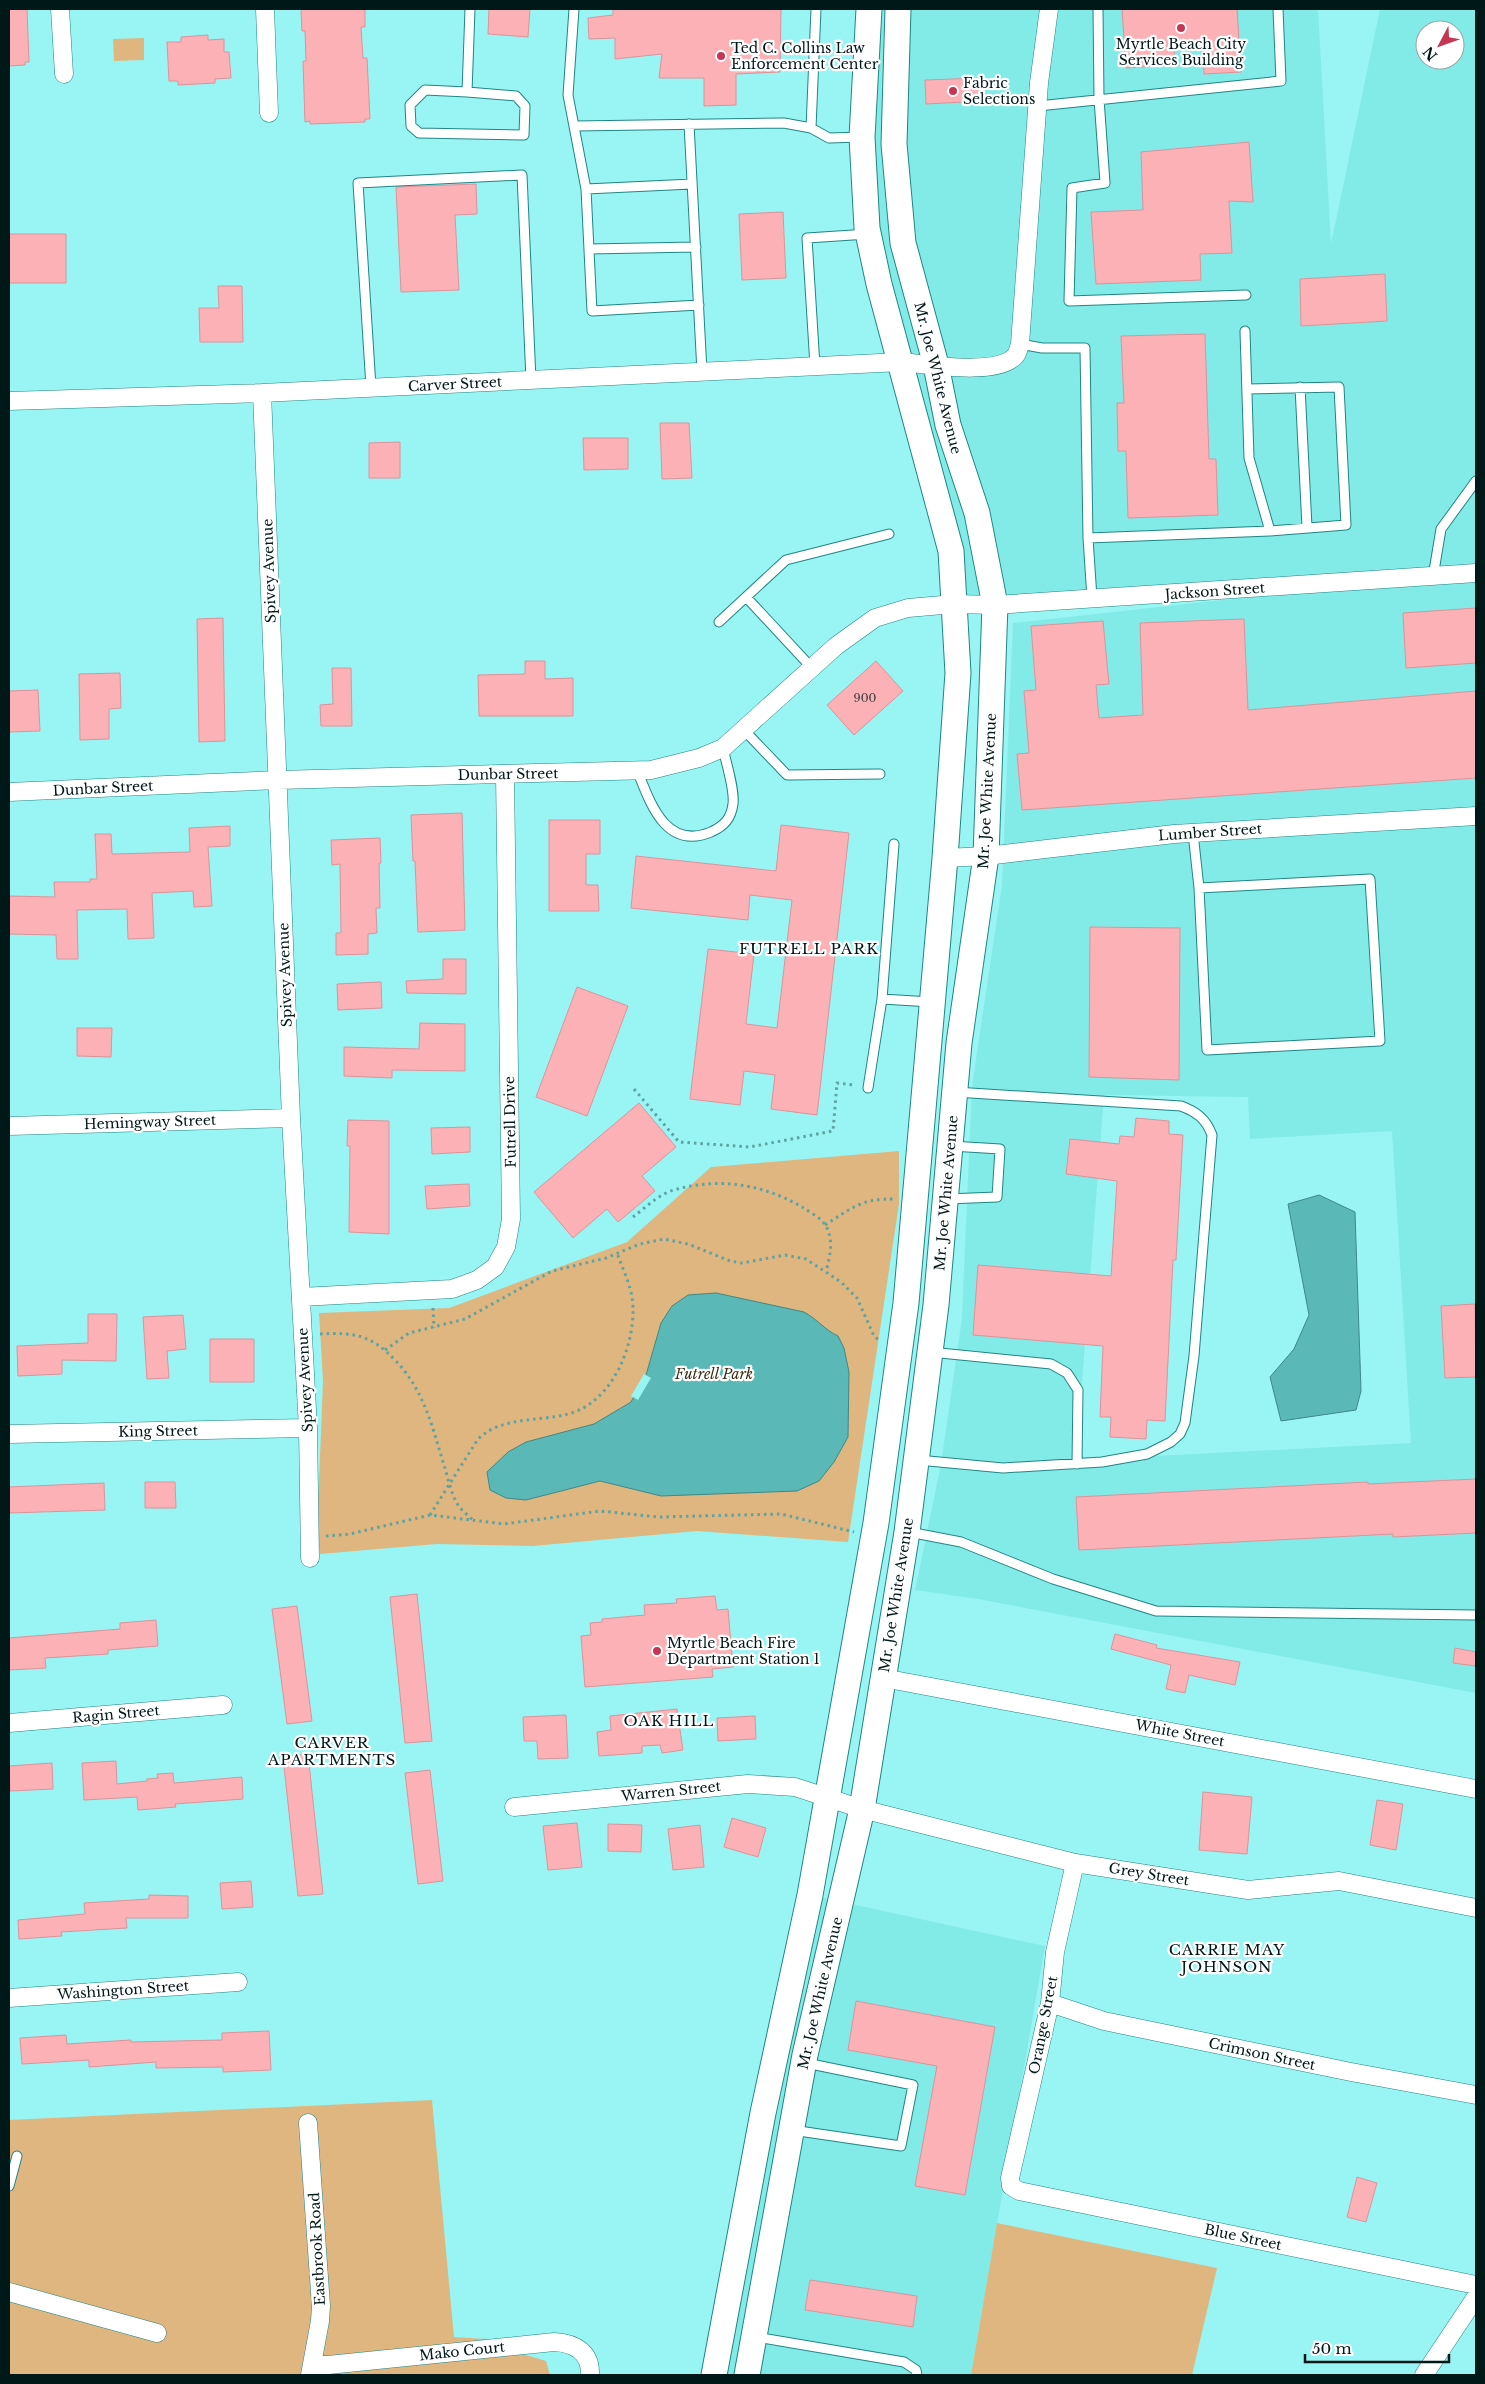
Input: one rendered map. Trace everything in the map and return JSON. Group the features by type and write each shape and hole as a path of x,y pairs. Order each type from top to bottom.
{"main road":[{"path":"714,2375 764,2113 810,1895 874,1536 900,1347 945,858 958,673 951,551 868,234 862,136 869,9"},
{"name":"Mr. Joe White Avenue","path":"747,2375 804,2062 862,1809 907,1532 930,1352 960,1044 986,856 995,605 977,512 948,426 936,365 903,243 894,144 898,9"}],"street":[{"path":"60,9 64,74"},
{"path":"265,9 269,113"},
{"path":"1020,344 1038,106 1048,9"},
{"name":"Carver Street","path":"9,401 262,393 900,362 987,367 1004,363 1016,354 1020,344"},
{"name":"Spivey Avenue","path":"262,393 291,1118 308,1428 310,1558"},
{"name":"Jackson Street","path":"954,604 995,605 1476,573"},
{"name":"Dunbar Street","path":"9,792 278,780 651,770 699,758 723,748 836,646 875,618 908,608 954,604"},
{"name":"Futrell Drive","path":"301,1298 452,1289 477,1280 495,1267 506,1247 511,1219 505,774"},
{"name":"Lumber Street","path":"945,858 986,856 1193,833 1476,816"},
{"name":"Hemingway Street","path":"9,1126 291,1118"},
{"name":"King Street","path":"9,1434 308,1428"},
{"name":"White Street","path":"883,1678 1476,1789"},
{"name":"Ragin Street","path":"9,1723 223,1705"},
{"name":"Warren Street","path":"514,1807 748,1784 795,1787 827,1797"},
{"name":"Grey Street","path":"827,1797 862,1809 1075,1862 1248,1890 1339,1881 1476,1908"},
{"name":"Orange Street","path":"1011,2186 1010,2178 1050,2003 1055,1952 1075,1862"},
{"name":"Washington Street","path":"9,1998 238,1982"},
{"name":"Crimson Street","path":"1050,2003 1104,2021 1341,2070 1476,2095"},
{"name":"Eastbrook Road","path":"308,2123 321,2306 311,2370"},
{"name":"Blue Street","path":"1011,2186 1019,2190 1476,2285"},
{"path":"9,2292 157,2333"},
{"path":"1424,2375 1476,2297"},
{"name":"Mako Court","path":"311,2370 328,2365 554,2342 567,2343 581,2350 588,2361 590,2375"}],"lane":[{"path":"467,92 470,9"},
{"path":"574,9 568,95 586,189 592,311 699,306"},
{"path":"811,128 816,9"},
{"path":"1098,9 1099,99 1105,183 1072,188 1069,301 1246,295"},
{"path":"1038,106 1281,81 1278,9"},
{"path":"425,90 467,92 516,96 525,106 524,134 419,133 411,126 410,104 425,90"},
{"path":"575,126 784,123 811,128 829,138 862,136"},
{"path":"689,124 702,372"},
{"path":"371,388 358,183 367,182 522,175 531,380"},
{"path":"586,189 692,184"},
{"path":"815,366 807,238 868,234"},
{"path":"589,249 696,247"},
{"path":"1245,331 1249,458 1270,530"},
{"path":"1020,344 1042,348 1085,348 1088,538 1092,598"},
{"path":"1300,387 1307,527"},
{"path":"1088,538 1346,525 1339,387 1247,390"},
{"path":"1433,577 1441,529 1476,481"},
{"path":"719,622 786,560 889,534"},
{"path":"746,596 811,668"},
{"path":"744,730 787,775 880,774"},
{"path":"637,770 655,814 667,827 679,834 691,836 708,833 722,827 730,817 734,802 723,748"},
{"path":"1193,833 1199,888 1206,1050 1380,1041 1370,879 1199,888"},
{"path":"868,1088 882,999 894,844"},
{"path":"882,999 932,1002"},
{"path":"915,1459 1003,1468 1102,1462 1147,1454 1171,1442 1180,1434 1185,1423 1194,1356 1212,1135 1209,1126 1196,1111 1181,1106 955,1092"},
{"path":"946,1199 997,1198 1000,1149 950,1146"},
{"path":"930,1352 1050,1364 1067,1373 1078,1390 1077,1464"},
{"path":"907,1532 961,1542 1053,1578 1156,1611 1476,1615"},
{"path":"792,2130 901,2146 913,2085 804,2062"},
{"path":"9,2186 17,2156"},
{"path":"754,2337 904,2362 916,2370 917,2375"}],"path":[{"path":"634,1089 679,1142 750,1147 833,1131 837,1082 868,1088"},
{"path":"633,1217 672,1190 702,1184 738,1183 781,1194 811,1212 825,1225 830,1239 830,1256 826,1271"},
{"path":"825,1225 858,1204 875,1199 914,1200"},
{"path":"385,1350 409,1333 465,1319 552,1270 617,1253 640,1244 664,1239 688,1244 742,1263 785,1255 806,1259 826,1271 857,1298 874,1336 880,1341 900,1347"},
{"path":"430,1514 478,1439 488,1430 501,1424 570,1414 592,1404 605,1392 619,1369 630,1339 634,1308 629,1286 617,1253"},
{"path":"303,1334 354,1333 370,1339 385,1350 407,1374 428,1410 450,1484 458,1504 474,1521"},
{"path":"309,1538 350,1534 430,1514 504,1524 600,1512 658,1517 781,1514 874,1536"}],"shaded area":[{"path":"869,9 1318,9 1331,244 1380,9 1476,9 1476,1693 978,1599 915,1590 941,1464 962,1318 972,1086 1002,885 1013,623 1414,579 954,604 901,362 862,137","holes":["1104,1095 1248,1097 1250,1139 1392,1131 1411,1443 1076,1460"]},
{"path":"1319,1195 1355,1212 1361,1391 1356,1410 1281,1421 1270,1377 1294,1349 1309,1315 1288,1204"},
{"path":"716,1293 804,1312 838,1336 844,1348 849,1372 848,1437 834,1462 819,1481 797,1491 661,1496 600,1481 526,1500 506,1498 490,1490 487,1472 508,1452 526,1442 594,1424 631,1402 646,1375 661,1323 672,1306 688,1295"},
{"path":"810,1895 1045,1946 971,2375 714,2375"}],"green space":[{"path":"144,38 144,60 114,61 113,39"},
{"name":"Futrell Park","path":"899,1151 899,1204 848,1542 697,1531 533,1546 437,1544 320,1554 317,1532 323,1381 319,1313 449,1308 627,1242 711,1167"},
{"path":"432,2100 454,2337 486,2339 490,2344 546,2361 550,2375 9,2375 9,2120"},
{"path":"997,2223 1217,2268 1192,2375 971,2375"}],"pier":[{"path":"644,1374 651,1378 638,1400 631,1396"}],"building":[{"path":"9,9 27,9 29,62 25,62 25,65 9,66"},
{"path":"303,9 365,9 365,27 361,27 363,58 367,58 370,119 365,119 365,122 310,124 310,121 305,122 303,61 306,61 305,31 302,31 301,11"},
{"path":"489,9 530,9 528,37 488,34"},
{"name":"Ted C. Collins Law Enforcement Center","path":"613,9 781,9 780,72 736,74 736,105 704,106 704,78 659,78 662,54 615,59 615,38 589,39 588,18 613,15"},
{"name":"Myrtle Beach City Services Building","path":"1122,9 1237,9 1241,72 1204,74 1203,47 1174,48 1175,65 1126,68"},
{"path":"208,35 208,40 224,39 224,52 229,52 231,78 215,79 215,83 178,85 178,81 169,81 167,42 181,42 181,37"},
{"name":"Fabric Selections","path":"981,78 982,101 926,104 925,80"},
{"path":"1249,142 1253,202 1229,201 1232,253 1200,254 1201,280 1096,284 1091,212 1143,210 1141,152"},
{"path":"476,184 477,214 455,215 459,290 401,292 396,187"},
{"path":"783,212 786,278 742,280 739,214"},
{"path":"9,234 66,234 66,283 9,283"},
{"path":"1385,274 1387,321 1301,326 1300,279"},
{"path":"218,286 242,286 243,342 200,342 199,308 219,308"},
{"path":"1205,334 1209,459 1216,459 1218,515 1128,518 1126,451 1118,451 1117,403 1124,403 1121,336"},
{"path":"660,423 689,423 692,478 662,479"},
{"path":"583,438 628,438 628,469 584,470"},
{"path":"400,442 400,478 369,478 369,443"},
{"path":"1476,608 1476,663 1406,668 1403,613"},
{"path":"223,618 225,741 199,742 197,619"},
{"path":"1244,619 1248,710 1476,691 1476,778 1022,810 1017,754 1029,753 1024,691 1036,690 1031,626 1103,621 1109,684 1096,685 1099,718 1143,715 1140,623"},
{"path":"525,661 545,661 545,679 573,678 573,716 479,716 478,675 525,674"},
{"path":"876,661 903,691 854,735 827,705"},
{"path":"332,668 351,668 352,726 321,726 320,705 333,704"},
{"path":"120,673 121,708 109,709 109,739 80,740 79,674"},
{"path":"38,690 40,731 9,732 9,691"},
{"path":"462,813 465,930 418,932 411,815"},
{"path":"549,820 600,820 600,854 586,854 586,885 598,885 599,911 549,911"},
{"path":"781,825 849,833 817,1115 771,1109 775,1075 744,1071 740,1105 690,1099 708,949 754,954 746,1024 777,1028 792,900 750,895 748,920 631,908 636,856 776,871"},
{"path":"230,826 230,846 208,847 212,906 194,907 193,891 152,893 154,938 128,939 127,909 77,910 78,959 57,959 56,935 9,934 9,896 55,897 54,882 90,882 90,879 97,879 95,834 111,834 112,854 190,852 189,828"},
{"path":"380,838 380,908 376,908 377,933 368,934 368,954 336,955 336,933 341,933 340,864 332,865 331,840"},
{"path":"1090,927 1180,928 1179,1080 1089,1077"},
{"path":"443,959 466,959 466,994 407,993 406,981 443,979"},
{"path":"381,982 382,1008 338,1010 337,984"},
{"path":"577,987 628,1006 587,1116 536,1097"},
{"path":"420,1023 465,1024 465,1071 392,1070 392,1078 344,1076 344,1047 419,1049"},
{"path":"77,1028 112,1028 111,1057 77,1056"},
{"path":"639,1103 676,1147 642,1176 655,1191 618,1222 607,1209 573,1238 534,1192"},
{"path":"1136,1118 1169,1121 1169,1134 1183,1135 1176,1260 1173,1260 1165,1421 1147,1420 1146,1439 1110,1437 1111,1417 1100,1417 1103,1346 973,1335 978,1265 1111,1276 1117,1181 1066,1174 1070,1139 1119,1144 1120,1136 1134,1137"},
{"path":"348,1120 389,1121 389,1234 349,1232 350,1146 347,1146"},
{"path":"470,1127 470,1152 432,1154 431,1128"},
{"path":"469,1184 470,1206 427,1209 425,1186"},
{"path":"1475,1304 1476,1377 1445,1378 1441,1306"},
{"path":"88,1314 117,1314 116,1361 62,1360 62,1374 18,1376 17,1346 88,1343"},
{"path":"183,1315 186,1349 167,1351 169,1378 147,1379 143,1317"},
{"path":"210,1339 254,1339 254,1382 210,1382"},
{"path":"1476,1479 1476,1533 1393,1537 1393,1534 1079,1550 1076,1497 1368,1482 1368,1484"},
{"path":"145,1482 175,1482 176,1508 145,1508"},
{"path":"104,1483 105,1510 9,1513 9,1487"},
{"path":"417,1594 432,1741 405,1743 390,1597"},
{"name":"Myrtle Beach Fire Department Station 1","path":"715,1596 717,1610 728,1609 733,1667 712,1669 713,1677 585,1687 581,1636 591,1635 590,1623 602,1622 602,1619 645,1615 644,1605 677,1603 676,1599"},
{"path":"297,1606 312,1721 287,1724 272,1609"},
{"path":"156,1620 158,1646 108,1650 108,1654 45,1658 46,1668 9,1670 9,1638 120,1629 120,1623"},
{"path":"1115,1634 1157,1645 1156,1648 1240,1662 1235,1685 1189,1675 1185,1693 1166,1689 1171,1665 1111,1649"},
{"path":"1455,1648 1476,1652 1476,1666 1453,1663"},
{"path":"677,1709 683,1750 662,1753 660,1745 642,1746 642,1753 599,1756 597,1732 611,1730 610,1716"},
{"path":"566,1715 568,1758 538,1759 537,1741 524,1741 523,1717"},
{"path":"755,1716 756,1739 718,1741 717,1718"},
{"path":"308,1754 323,1894 298,1896 283,1757"},
{"path":"116,1761 117,1784 147,1781 147,1779 158,1778 157,1774 173,1773 174,1783 242,1777 243,1799 175,1804 176,1807 138,1810 137,1797 84,1800 82,1763"},
{"path":"52,1763 53,1789 10,1791 9,1766"},
{"path":"430,1770 443,1881 418,1884 405,1773"},
{"path":"1203,1792 1252,1797 1247,1854 1199,1850"},
{"path":"1377,1800 1403,1804 1396,1850 1370,1845"},
{"path":"732,1818 766,1828 758,1857 724,1847"},
{"path":"577,1823 582,1867 548,1870 543,1826"},
{"path":"608,1824 642,1825 641,1852 608,1851"},
{"path":"700,1825 704,1867 673,1870 668,1829"},
{"path":"251,1881 253,1907 222,1909 220,1883"},
{"path":"149,1895 188,1896 188,1918 126,1918 127,1928 61,1932 62,1936 19,1939 18,1920 85,1914 84,1903 149,1899"},
{"path":"856,2001 995,2027 965,2195 915,2186 937,2066 848,2050"},
{"path":"269,2031 271,2070 223,2072 223,2067 156,2068 156,2062 89,2067 89,2060 22,2064 20,2038 66,2035 67,2044 131,2040 131,2042 222,2040 222,2033"},
{"path":"1357,2177 1377,2183 1366,2222 1347,2217"},
{"path":"810,2280 917,2296 913,2327 805,2310"}],"place":[{"name":"Myrtle Beach City Services Building","path":"1181,28"},
{"name":"Ted C. Collins Law Enforcement Center","path":"721,56"},
{"name":"Fabric Selections","path":"953,91"},
{"name":"Myrtle Beach Fire Department Station 1","path":"657,1651"}],"district":[{"name":"FUTRELL PARK","path":"809,948"},
{"name":"OAK HILL","path":"669,1720"},
{"name":"CARVER APARTMENTS","path":"332,1750"},
{"name":"CARRIE MAY JOHNSON","path":"1227,1958"}]}
